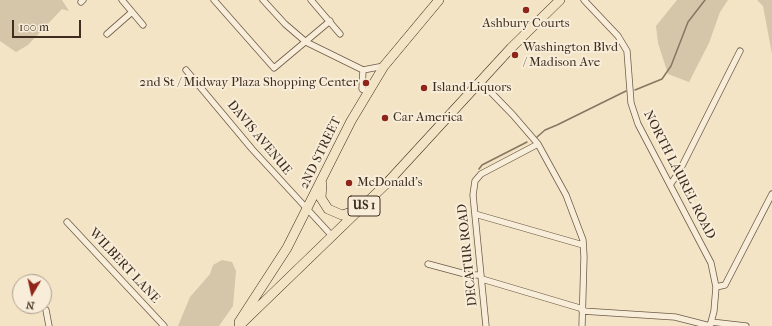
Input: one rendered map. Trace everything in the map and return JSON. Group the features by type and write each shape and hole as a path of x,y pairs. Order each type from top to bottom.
{"main road":[{"name":"2ND STREET","path":"238,326 272,274 307,210 351,120 384,66 440,0"},
{"name":"US 1","path":"238,326 361,209 481,82 511,48 560,0"},
{"path":"323,177 321,198 328,209 342,215 361,209"}],"street":[{"path":"122,0 143,25"},
{"path":"214,0 274,68 330,21"},
{"path":"263,0 285,24 306,42 363,70 384,66"},
{"path":"311,0 340,34"},
{"name":"NORTH LAUREL ROAD","path":"584,0 618,36 627,51 634,114 642,134 705,250 714,272 716,287 715,305 710,324"},
{"path":"107,34 132,12"},
{"path":"670,185 679,172 740,51"},
{"name":"DAVIS AVENUE","path":"186,70 252,149 333,237"},
{"path":"363,70 362,89 368,92"},
{"path":"481,82 513,115 538,144 566,195 582,235 582,326"},
{"name":"DECATUR ROAD","path":"486,326 475,214 475,181 481,174 538,144"},
{"path":"716,287 725,285 772,194"},
{"path":"475,214 583,245"},
{"name":"WILBERT LANE","path":"67,222 164,326"},
{"path":"428,264 482,277 582,310 663,316 710,324 746,326"},
{"path":"47,314 49,326"}],"shaded area":[{"path":"0,0 62,0 69,11 62,9 28,45 16,52 0,41"},
{"path":"677,0 728,0 720,12 709,43 689,82 668,74 658,43 656,26"},
{"path":"757,0 772,0 772,54 763,6"},
{"path":"222,260 232,262 236,271 233,306 219,326 178,326 190,297 210,274 213,265"}],"waterway":[{"path":"635,90 662,79 671,66 688,22 705,0"},
{"path":"537,137 545,130 626,91"},
{"path":"479,169 482,165 527,142"}],"place":[{"name":"Ashbury Courts","path":"526,10"},
{"name":"Washington Blvd / Madison Ave","path":"515,55"},
{"name":"2nd St / Midway Plaza Shopping Center","path":"366,83"},
{"name":"Island Liquors","path":"424,88"},
{"name":"Car America","path":"385,118"},
{"name":"McDonald's","path":"349,183"}]}
